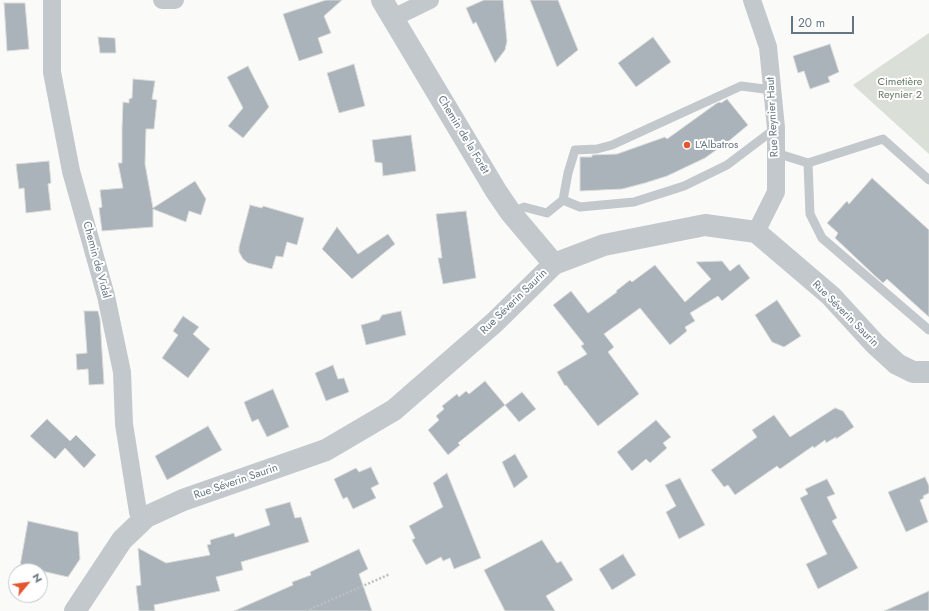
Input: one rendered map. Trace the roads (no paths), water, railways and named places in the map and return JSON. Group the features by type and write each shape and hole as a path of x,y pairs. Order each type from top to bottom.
{"street":[{"name":"Chemin de Vidal","path":"52,0 52,72 71,171 106,296 122,372 124,424 138,512 146,517"},
{"path":"162,0 175,0"},
{"path":"388,9 430,0"},
{"name":"Rue Reynier Haut","path":"752,0 768,47 776,128 776,192 756,232"},
{"name":"Chemin de la Forêt","path":"388,9 496,190 511,213 554,264"},
{"name":"Rue Séverin Saurin","path":"75,611 122,540 146,517 183,500 326,450 394,410 495,322 554,264 604,245 705,225 756,232 831,296 875,344 897,364 913,372 929,372"}],"lane":[{"path":"511,213 524,207 547,213 563,200 568,173 575,150 597,149 612,145 741,86 772,90"},
{"path":"563,200 580,207 634,202 684,186 727,165 776,128"},
{"path":"776,153 808,163 883,139 929,180"},
{"path":"808,163 810,214 822,238 929,330"}],"place":[{"name":"L'Albatros","path":"687,145"}],"park label":[{"name":"Cimetière Reynier 2","path":"900,88"}]}
